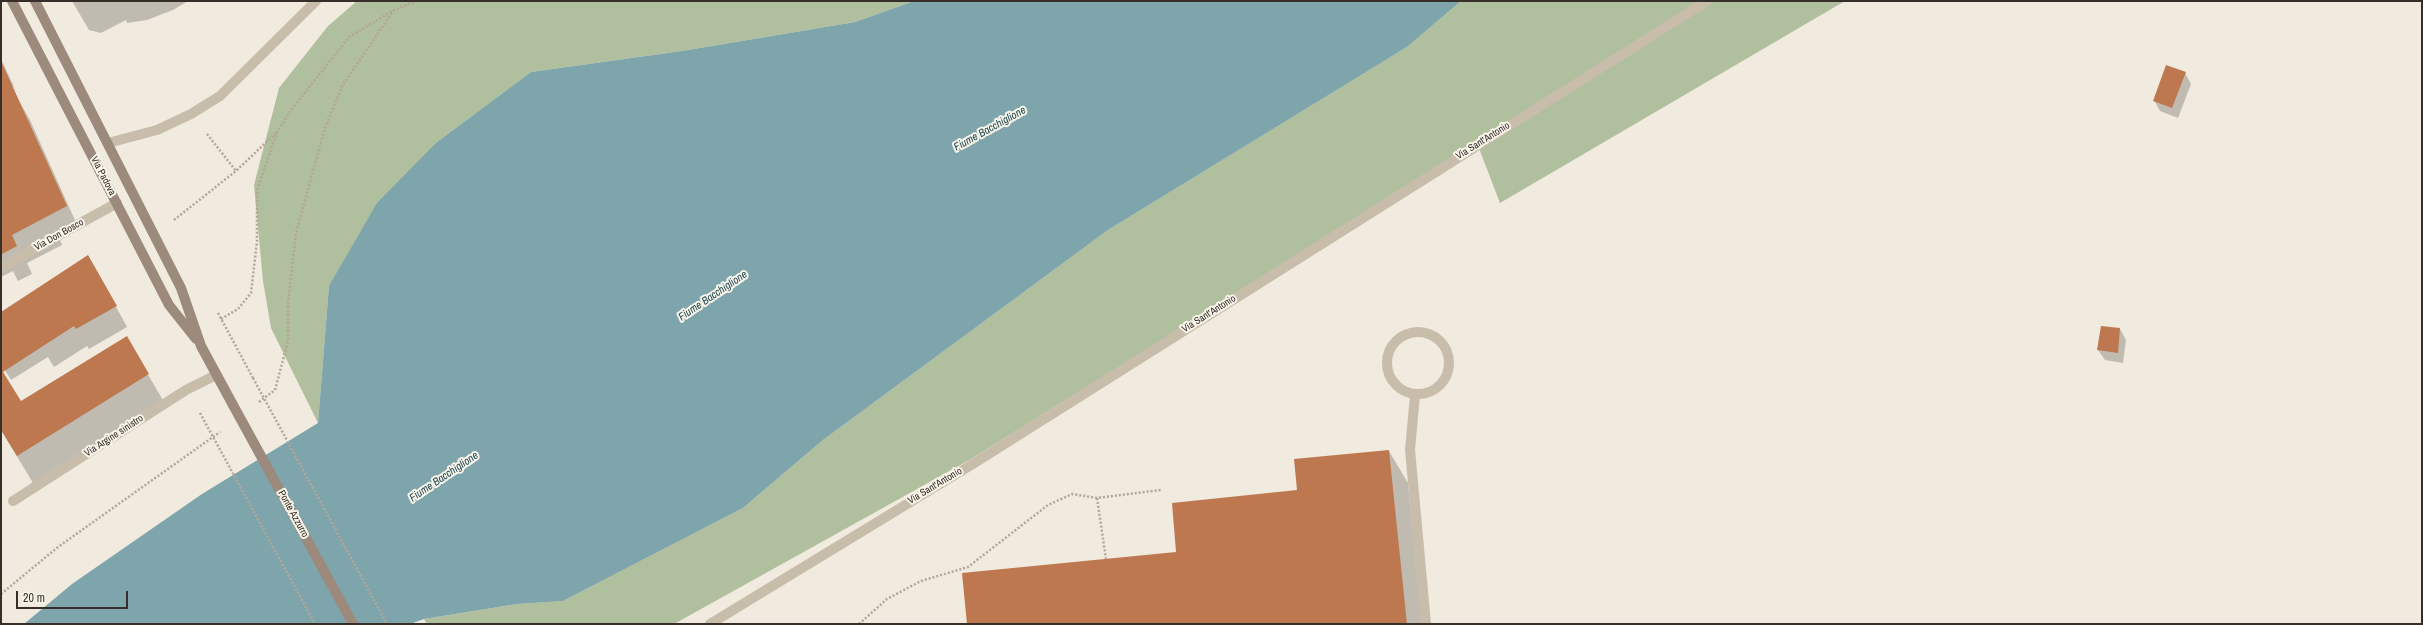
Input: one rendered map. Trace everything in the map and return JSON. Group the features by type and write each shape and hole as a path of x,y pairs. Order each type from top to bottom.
{"main road":[{"name":"Via Padova","path":"12,1 169,305 201,346"},
{"name":"Via Padova","path":"35,1 180,288 201,346 233,405"},
{"name":"Ponte Azzurro","path":"233,405 353,624"}],"street":[{"path":"108,143 157,130 192,114 220,96 316,1"},
{"name":"Via Sant'Antonio","path":"710,624 976,462 1707,1"},
{"name":"Via Don Bosco","path":"1,267 117,203"},
{"path":"1410,332 1431,334 1447,350 1449,372 1436,390 1416,395 1395,386 1386,366 1392,345 1410,332"},
{"name":"Via Argine sinistro","path":"13,500 186,390 216,375"},
{"path":"1416,395 1410,450 1426,624"}],"path":[{"path":"387,624 221,319 238,309 252,293 257,241 257,190 277,132 291,110 349,37 394,10 416,1"},
{"path":"275,390 288,341 288,302 296,233 325,128 342,86 394,10"},
{"path":"192,114 236,171"},
{"path":"171,222 236,171 277,132"},
{"path":"200,414 315,624"},
{"path":"1,594 58,547 189,455"},
{"path":"859,624 887,599 914,584 968,567 991,551 1020,524 1048,505 1072,494 1097,498 1161,490"},
{"path":"1097,498 1106,559"}],"green space":[{"path":"357,1 914,1 855,22 682,51 531,72 437,142 329,286 318,423 271,328 263,281 254,185 279,88 328,26"},
{"path":"1461,1 1845,1 1500,203 1477,143 971,459 674,624 427,624 424,619 517,604 563,601 743,508 823,440 1108,230 1407,47"}],"water":[{"name":"Fiume Bacchiglione","path":"914,1 1461,1 1407,47 1108,230 823,440 743,508 563,601 517,604 424,619 410,624 24,624 72,584 202,494 318,423 329,286 377,203 437,142 531,72 682,51 855,22"}],"building":[{"path":"1,61 67,206 12,235 17,246 2,254"},
{"path":"2166,65 2186,72 2172,108 2153,101"},
{"path":"88,255 117,306 76,329 74,326 3,372 21,401 127,336 149,374 17,456 1,430 1,312"},
{"path":"2101,326 2120,328 2118,353 2097,350"},
{"path":"1389,450 1407,624 967,624 962,573 1176,552 1172,503 1297,490 1294,459"}]}
